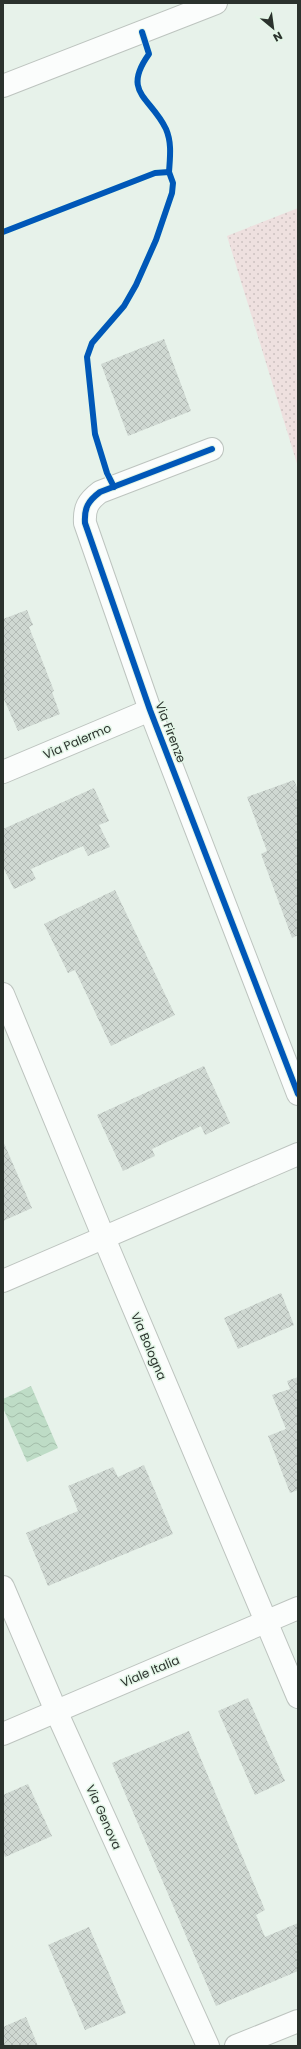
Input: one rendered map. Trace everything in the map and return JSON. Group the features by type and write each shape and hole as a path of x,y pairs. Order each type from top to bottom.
{"street":[{"path":"3,86 216,3"},
{"name":"Via Firenze","path":"212,449 100,492 90,500 85,511 85,524 150,710 298,1094"},
{"name":"Via Palermo","path":"3,772 150,710"},
{"name":"Via Bologna","path":"3,994 104,1238 298,1697"},
{"path":"3,1281 298,1154"},
{"name":"Via Genova","path":"3,1587 56,1711 208,2046"},
{"name":"Viale Italia","path":"3,1734 298,1608"},
{"path":"236,2046 298,2021"}],"shaded area":[{"path":"298,208 298,467 227,236"}],"water":[{"path":"31,1386 58,1448 27,1462 3,1408 3,1399"}],"building":[{"path":"164,339 191,411 128,436 101,364"},
{"path":"27,610 33,625 29,627 54,691 52,692 60,714 18,731 3,697 3,619"},
{"path":"294,780 298,790 298,935 292,938 261,854 267,851 247,797"},
{"path":"94,788 109,821 99,825 110,847 88,856 83,846 31,869 36,879 14,889 3,867 3,829"},
{"path":"115,890 175,1015 111,1046 75,970 68,973 44,924"},
{"path":"204,1066 230,1123 205,1135 201,1126 152,1149 155,1156 123,1171 97,1115"},
{"path":"3,1141 32,1208 3,1221"},
{"path":"281,1293 294,1325 238,1349 224,1318"},
{"path":"298,1377 298,1490 290,1493 268,1436 286,1429 272,1395 290,1389 287,1381"},
{"path":"144,1465 173,1534 48,1586 26,1533 78,1511 68,1486 113,1467 118,1477"},
{"path":"248,1698 285,1781 255,1795 218,1711"},
{"path":"189,1731 265,1910 256,1915 265,1937 298,1923 298,1971 216,2006 112,1763"},
{"path":"28,1784 52,1836 5,1857 3,1851 3,1795"},
{"path":"89,1927 126,2013 85,2030 48,1945"},
{"path":"26,2017 38,2046 3,2046 3,2027"}],"cycle path":[{"path":"142,32 149,54 141,67 138,78 138,86 141,94 160,118 168,134 170,145 169,172"},
{"path":"3,232 155,173 169,172 173,183 172,193 156,240 136,285 124,306 92,343 87,357 95,434 107,473 114,487"},
{"path":"212,449 100,492 92,499 86,509 85,523 150,710 298,1094"}]}
